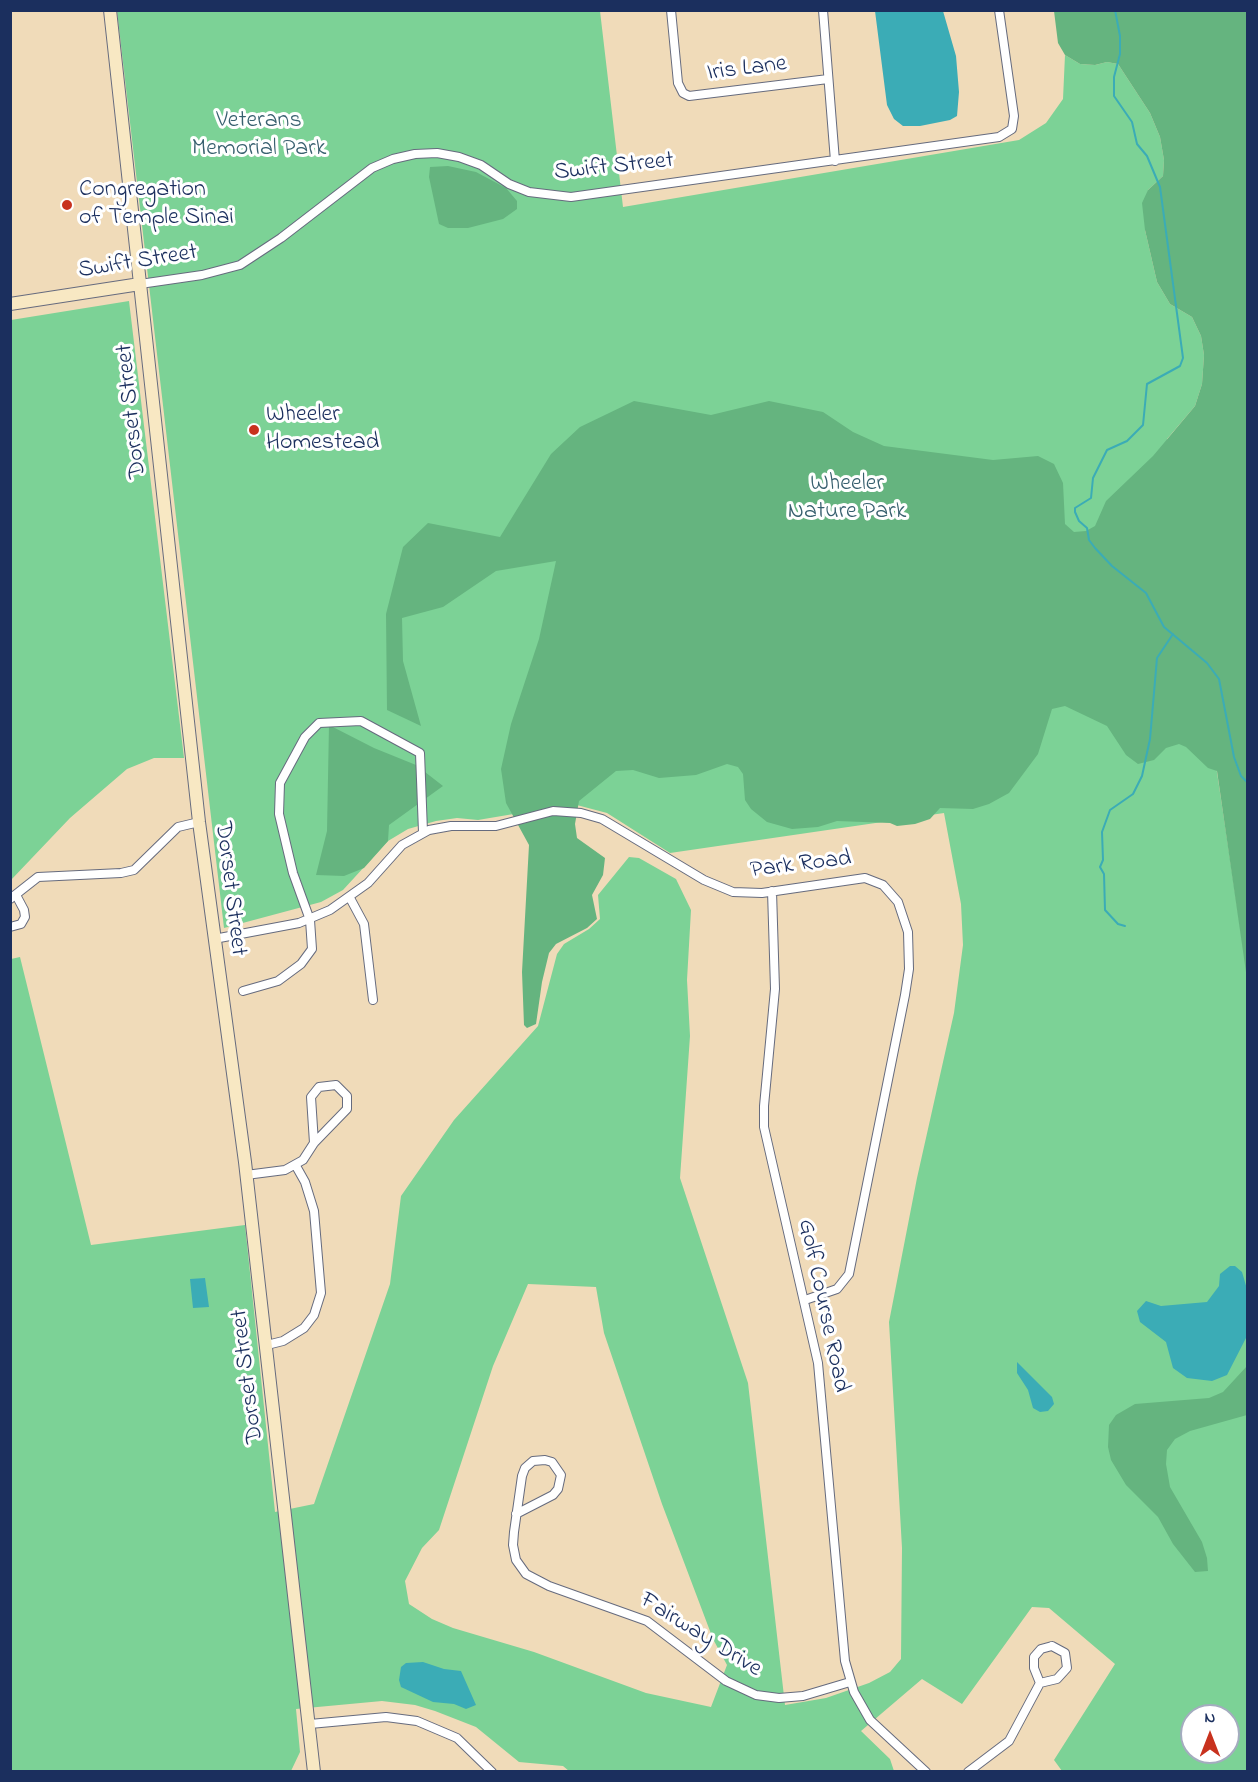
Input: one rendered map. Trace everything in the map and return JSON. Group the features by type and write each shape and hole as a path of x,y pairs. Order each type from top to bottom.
{"street":[{"name":"Dorset Street","path":"110,10 199,822 267,1345 314,1772"},
{"name":"Iris Lane","path":"671,10 678,83 683,93 689,96 828,79"},
{"path":"823,10 835,160"},
{"name":"Swift Street","path":"10,304 214,273 240,265 281,238 372,168 393,159 415,154 437,153 459,157 481,165 519,189 540,195 560,197 593,195 999,137 1012,129 1014,116 999,10"},
{"path":"243,991 278,981 301,964 312,949 310,920 293,873 279,814 280,783 305,737 319,723 361,721 420,753 423,832"},
{"name":"Park Road","path":"214,939 310,920 350,898 402,845 423,832 451,826 507,825 553,811 581,813 610,823 714,886 742,893 858,879 878,882 889,889 898,902 908,942 905,995 849,1275 837,1289 805,1300"},
{"path":"10,927 21,924 25,917 24,909 13,897 30,881 42,876 127,872 143,863 178,827 199,822"},
{"name":"Golf Course Road","path":"772,891 775,989 764,1127 769,1158 805,1300 820,1380 843,1649 850,1682 864,1712 878,1730 926,1772"},
{"path":"350,898 364,924 373,1000"},
{"path":"246,1175 296,1166 314,1143 348,1109 348,1096 336,1085 319,1087 311,1097 314,1143"},
{"path":"267,1345 283,1341 304,1328 315,1315 321,1293 314,1211 305,1182 296,1166"},
{"name":"Fairway Drive","path":"516,1514 553,1495 558,1489 561,1474 552,1462 537,1460 525,1468 516,1514 514,1552 526,1574 549,1586 647,1621 735,1687 768,1698 788,1698 850,1682"},
{"path":"968,1772 1009,1741 1041,1683 1057,1679 1066,1671 1066,1657 1059,1648 1045,1647 1034,1657 1034,1668 1041,1683"},
{"path":"310,1724 379,1717 417,1721 457,1738 492,1772"}],"green space":[{"path":"117,11 600,11 623,207 1019,140 1046,123 1063,99 1065,55 1080,64 1095,65 1107,62 1118,64 1150,113 1160,137 1164,160 1163,176 1148,190 1145,230 1157,282 1170,304 1192,317 1201,336 1204,355 1202,384 1195,406 1167,439 1248,979 1247,1771 1062,1771 1054,1760 1115,1664 1049,1608 1032,1607 962,1704 922,1679 861,1731 890,1759 894,1771 569,1771 563,1766 519,1762 476,1727 435,1711 415,1705 382,1701 296,1709 300,1752 291,1771 11,1772 11,959 20,957 91,1245 245,1225 275,1512 314,1504 390,1284 401,1196 454,1120 538,1026 557,954 564,944 589,929 600,919 598,895 629,857 639,858 676,879 691,910 687,980 690,1036 680,1178 748,1383 785,1705 826,1698 869,1683 890,1672 901,1659 902,1548 889,1322 917,1178 954,1013 963,945 961,904 944,813 670,853 607,813 573,804 478,820 457,818 436,821 408,829 388,841 343,890 321,902 224,928","holes":["528,1284 596,1287 604,1333 662,1504 713,1639 727,1665 711,1707 646,1693 534,1652 453,1628 432,1619 409,1604 405,1581 422,1548 439,1530 493,1366"]},
{"name":"Wheeler Nature Park","path":"1054,11 1247,11 1247,979 1217,771 1208,768 1186,747 1179,744 1166,748 1154,760 1138,764 1126,755 1107,726 1065,706 1052,709 1038,754 1009,793 989,804 973,809 940,808 930,819 915,824 897,826 890,823 837,821 818,827 792,829 767,822 751,809 745,800 743,774 738,767 727,764 696,775 659,778 633,770 616,771 579,801 575,824 577,838 605,858 603,875 592,895 597,919 587,928 556,944 549,953 536,1024 527,1028 524,1025 522,972 529,845 506,803 501,769 511,724 539,639 556,561 496,571 443,607 402,618 403,661 421,726 387,710 386,614 403,547 428,523 500,537 551,454 580,427 634,401 711,415 769,401 823,412 853,432 884,446 993,460 1038,456 1054,464 1063,483 1065,524 1074,532 1086,531 1095,526 1106,501 1153,456 1195,406 1202,384 1204,355 1201,336 1192,317 1170,304 1157,282 1145,230 1142,203 1148,190 1163,176 1164,160 1160,137 1150,113 1118,64 1107,62 1095,65 1080,64 1065,55 1058,43"},
{"path":"448,166 476,172 506,188 517,201 517,209 503,219 468,228 448,228 439,224 429,177 430,167"},
{"path":"129,301 184,758 154,758 127,769 70,818 11,880 11,320"},
{"path":"329,725 374,748 416,765 443,786 389,825 388,841 364,868 344,876 316,875 327,831"},
{"path":"1247,1366 1247,1415 1190,1431 1175,1439 1167,1450 1166,1464 1170,1487 1202,1542 1207,1558 1208,1571 1195,1572 1173,1544 1158,1517 1126,1485 1111,1460 1108,1447 1109,1425 1116,1415 1135,1404 1209,1398 1223,1392"}],"water":[{"path":"875,11 943,11 956,56 959,92 957,116 950,120 920,126 903,126 894,119 887,105"},
{"path":"1230,1266 1235,1266 1242,1272 1247,1289 1247,1336 1227,1375 1212,1381 1187,1378 1173,1368 1166,1342 1140,1322 1137,1311 1146,1301 1161,1306 1207,1302 1219,1286 1220,1274"},
{"path":"205,1278 209,1307 193,1308 190,1279"},
{"path":"1017,1362 1052,1397 1054,1404 1048,1411 1040,1412 1033,1408 1028,1390 1017,1373"},
{"path":"423,1662 444,1669 461,1671 476,1705 466,1709 454,1704 433,1702 401,1687 399,1680 401,1667 406,1663"}],"waterway":[{"path":"1115,10 1120,36 1120,54 1114,77 1114,96 1132,122 1137,144 1147,156 1160,187 1183,358 1180,366 1147,384 1143,425 1127,441 1107,450 1093,478 1091,498 1075,508 1075,512 1079,521 1087,528 1089,540 1095,548 1112,566 1146,593 1164,627 1207,663 1219,679 1234,757 1241,776 1248,783"},
{"path":"1125,926 1118,924 1105,910 1104,874 1100,867 1103,860 1102,832 1110,810 1133,794 1142,776 1150,739 1157,658 1173,634"}],"place":[{"name":"Congregation of Temple Sinai","path":"67,205"},
{"name":"Wheeler Homestead","path":"254,430"}],"park label":[{"name":"Veterans Memorial Park","path":"259,136"}]}
